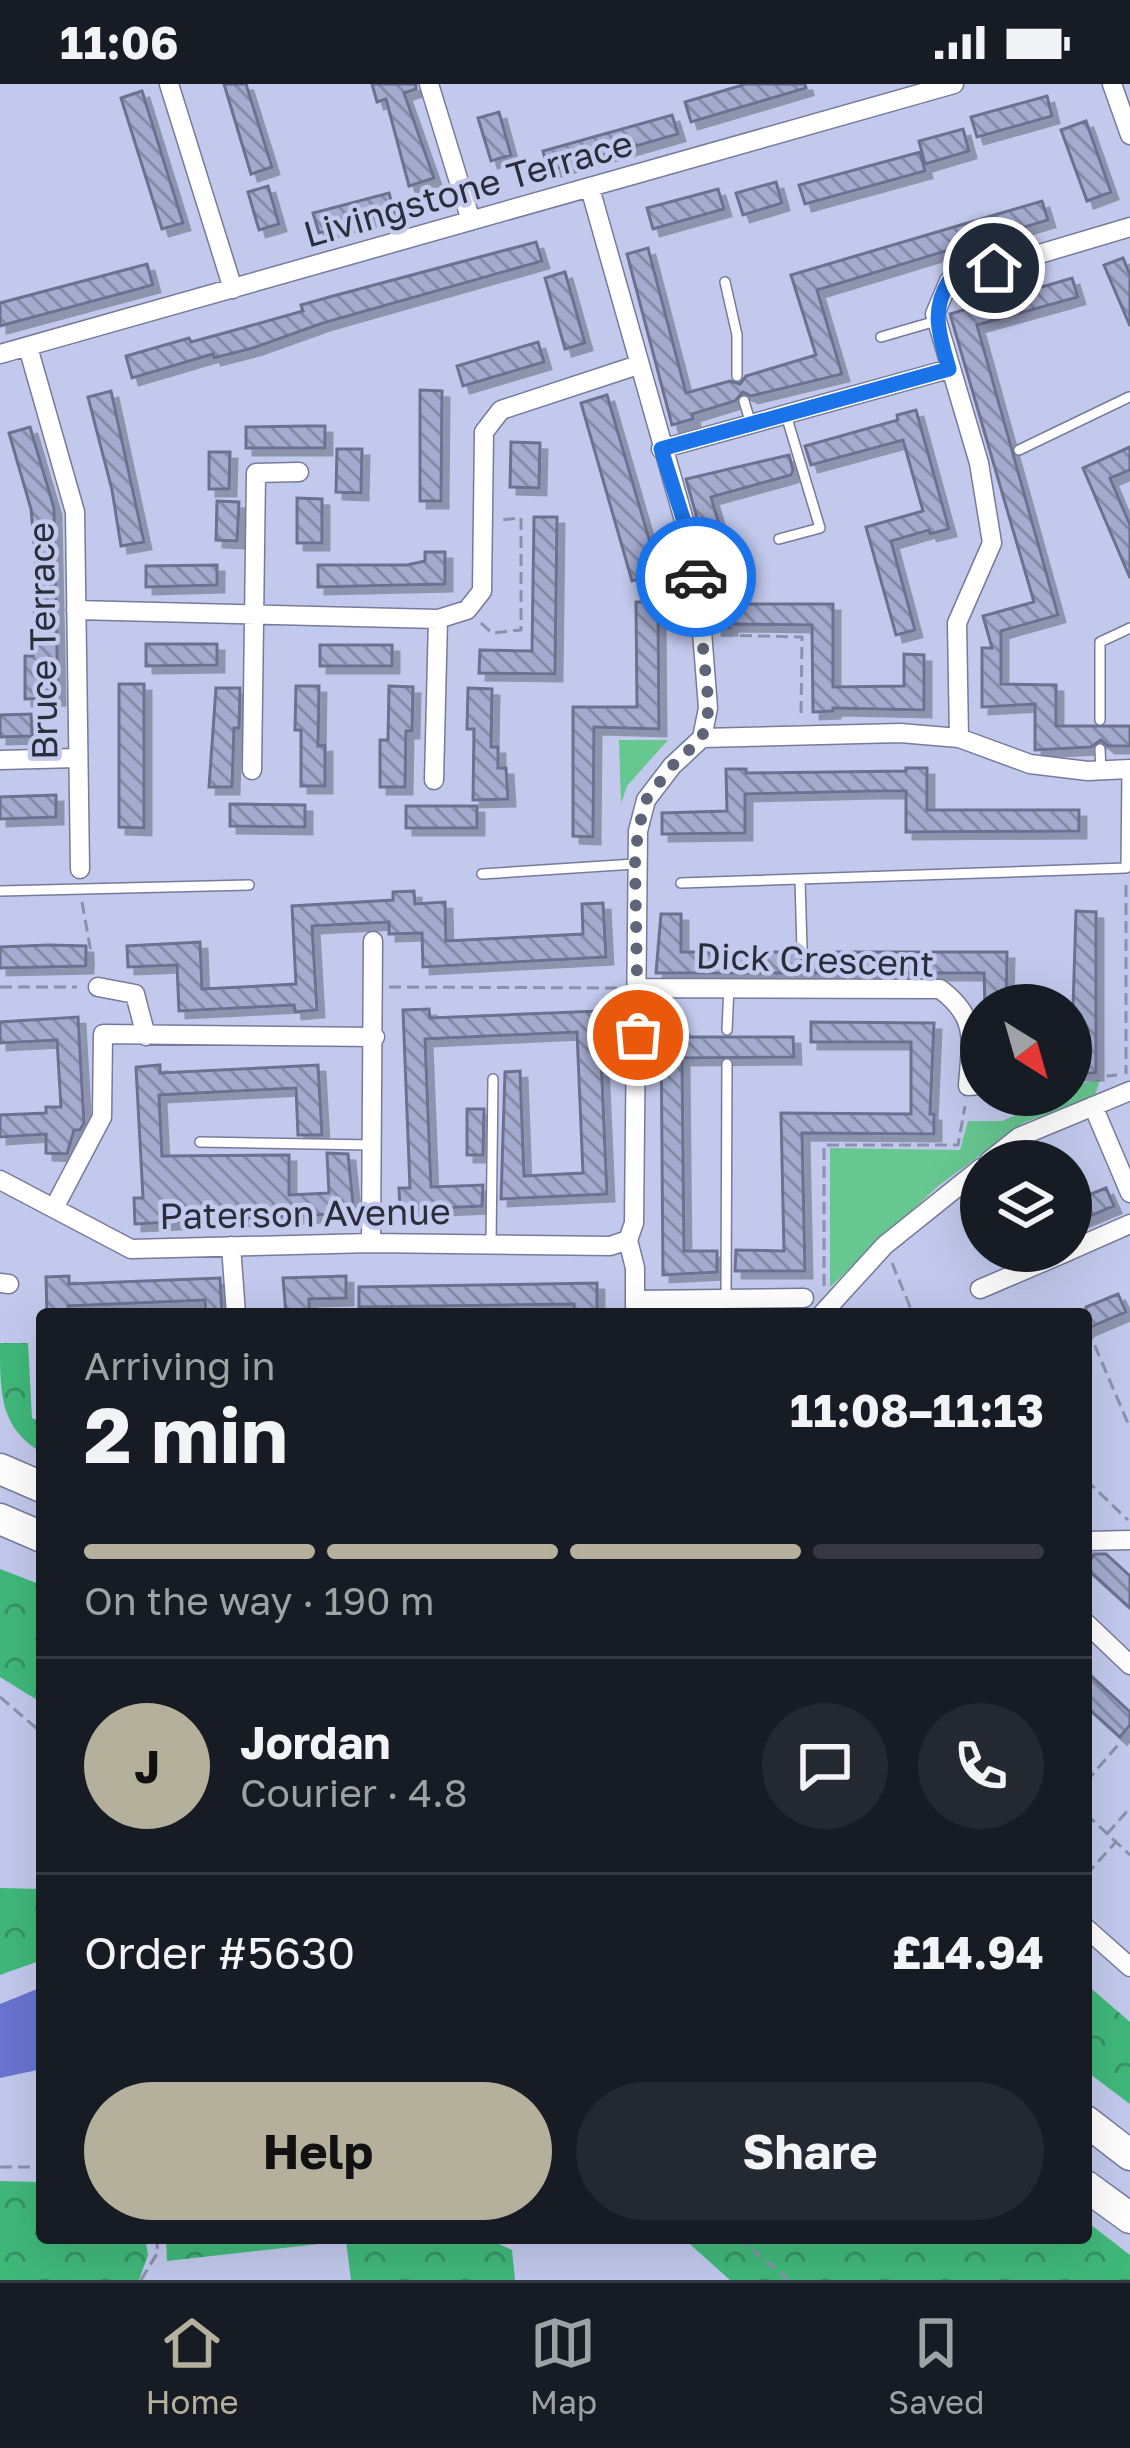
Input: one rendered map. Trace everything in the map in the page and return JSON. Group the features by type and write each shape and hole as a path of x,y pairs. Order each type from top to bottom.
{"highway":[{"path":"0,1469 36,1484"},
{"path":"0,1519 36,1534"},
{"path":"1092,2126 1130,2155"},
{"path":"1092,2190 1130,2218"}],"street":[{"path":"169,84 232,289"},
{"path":"429,84 471,221"},
{"name":"Livingstone Terrace","path":"0,354 954,84"},
{"path":"1112,84 1130,135"},
{"path":"590,188 687,531 709,708 702,738 646,800 635,863 639,988 634,1223 628,1240 636,1307 684,1298 814,1296"},
{"path":"959,738 957,623 992,543 984,461 949,369 936,321 939,297 949,281 1130,227"},
{"name":"Bruce Terrace","path":"28,346 75,512 80,879"},
{"path":"76,610 438,620 466,610 482,591 484,432 500,410 638,364"},
{"path":"661,449 949,369"},
{"path":"252,770 256,472 299,472"},
{"path":"434,780 438,620"},
{"path":"702,738 900,733 959,738 1030,764 1129,770"},
{"path":"0,760 77,758"},
{"path":"371,1243 373,941"},
{"name":"Dick Crescent","path":"639,988 802,981 940,989 960,1004"},
{"path":"98,987 135,994 146,1036"},
{"path":"54,1208 102,1118 103,1034 375,1037"},
{"path":"1016,1140 1094,1106 1128,1082"},
{"path":"1094,1106 1130,1193"},
{"name":"Paterson Avenue","path":"0,1180 131,1249 371,1243 610,1246 628,1240"},
{"path":"827,1308 885,1245 960,1185"},
{"path":"1092,1240 1130,1224"},
{"path":"231,1246 236,1308"},
{"path":"980,1289 1019,1272"},
{"path":"1092,1541 1130,1540"},
{"path":"1092,1629 1130,1666"},
{"path":"1092,1933 1130,1967"}],"lane":[{"path":"725,282 737,335 737,376"},
{"path":"881,337 936,321"},
{"path":"1018,450 1130,397"},
{"path":"744,400 751,424"},
{"path":"779,539 820,528 786,415"},
{"path":"1100,720 1100,642 1130,628"},
{"path":"1100,749 1101,770"},
{"path":"681,883 1126,868 1129,770"},
{"path":"482,874 635,863"},
{"path":"0,891 80,879 249,885"},
{"path":"800,879 802,949"},
{"path":"727,1030 729,986"},
{"path":"726,1296 727,1064"},
{"path":"491,1244 494,1079"},
{"path":"200,1142 373,1145"}],"path":[{"path":"466,610 492,633 521,630 521,518 485,521"},
{"path":"702,634 802,637 801,735"},
{"path":"772,636 772,644"},
{"path":"1092,1080 1128,1082 1126,868"},
{"path":"0,987 98,987 80,879"},
{"path":"374,987 639,988"},
{"path":"814,1296 824,1145 958,1145 966,1116"},
{"path":"885,1245 911,1308"},
{"path":"1092,1347 1130,1428"},
{"path":"1092,1486 1130,1522"},
{"path":"0,1697 36,1728"},
{"path":"1092,1775 1130,1731"},
{"path":"1107,1834 1130,1808"},
{"path":"1092,1820 1130,1855"},
{"path":"1092,1868 1116,1842"},
{"path":"1124,1849 1130,1843"},
{"path":"1,2168 36,2167"},
{"path":"141,2280 158,2252 157,2244"},
{"path":"745,2244 789,2280"}],"green space":[{"path":"619,740 668,740 627,786 621,804"},
{"path":"1042,1116 1001,1140 963,1140 968,1121"},
{"path":"830,1148 960,1150 960,1170 830,1287"},
{"path":"0,1343 28,1343 36,1449 10,1421"},
{"path":"0,1569 36,1583 36,1699 0,1677"},
{"path":"0,1888 36,1889 36,1962 0,1975"},
{"path":"1092,1989 1130,2022 1130,2104 1092,2076"},
{"path":"0,2181 36,2182 36,2244 146,2244 148,2255 139,2280 0,2280"},
{"path":"1092,2226 1130,2255 1130,2280 730,2280 690,2244 1092,2244"},
{"path":"166,2244 319,2244 167,2261"},
{"path":"346,2244 498,2244 512,2250 515,2280 351,2280"}],"water":[{"path":"36,1989 36,2070 0,2078 0,2004"}],"building":[{"path":"224,84 246,84 272,167 251,174"},
{"path":"372,84 416,84 416,89 404,93 434,178 409,186 386,99 377,102"},
{"path":"746,84 805,84 806,88 691,122 685,102"},
{"path":"142,91 183,223 162,229 121,98"},
{"path":"1047,96 1052,116 977,137 971,117"},
{"path":"499,112 511,155 491,161 478,118"},
{"path":"672,115 678,134 548,171 543,151"},
{"path":"1086,121 1111,192 1087,201 1061,130"},
{"path":"963,129 969,151 925,164 919,141"},
{"path":"920,152 925,171 805,204 799,185"},
{"path":"776,182 782,203 743,215 736,193"},
{"path":"268,186 279,224 259,230 248,192"},
{"path":"718,189 724,209 653,229 647,208"},
{"path":"389,193 394,212 319,233 313,213"},
{"path":"1042,201 1048,220 817,290 842,374 751,396 743,392 735,401 672,425 627,254 648,248 686,393 730,381 740,384 746,376 816,355 791,275"},
{"path":"536,242 542,261 323,323 253,348 214,358 213,354 132,378 126,356 228,332 303,311 301,305"},
{"path":"1123,258 1130,275 1130,326 1104,265"},
{"path":"147,264 153,285 0,326 0,303"},
{"path":"565,272 585,343 565,349 545,278"},
{"path":"1072,278 1078,297 977,325 1058,615 1001,631 1001,684 1056,685 1056,726 1130,726 1130,746 1108,746 1101,740 1091,747 1035,750 1035,704 982,707 982,648 992,648 983,616 1034,602 950,314"},
{"path":"538,342 544,362 463,386 457,366"},
{"path":"420,390 442,391 441,501 420,501"},
{"path":"111,391 144,542 121,546 88,397"},
{"path":"607,395 659,573 632,581 581,403"},
{"path":"916,410 949,529 891,541 915,630 896,635 866,527 923,511 903,440 811,465 805,446 898,420 897,415"},
{"path":"325,426 325,448 246,448 246,427"},
{"path":"30,427 54,508 58,698 25,699 25,656 33,656 36,564 31,509 9,433"},
{"path":"511,442 540,443 539,488 510,487"},
{"path":"1130,447 1130,470 1110,478 1130,525 1130,578 1083,468"},
{"path":"337,449 362,449 361,493 336,492"},
{"path":"209,452 230,452 229,489 209,489"},
{"path":"789,455 791,475 711,497 730,561 730,604 833,604 833,687 904,686 904,654 924,655 924,710 833,708 813,712 812,625 715,628 711,568 686,479"},
{"path":"297,498 322,499 322,543 297,543"},
{"path":"217,501 239,502 237,541 216,540"},
{"path":"534,517 557,517 555,674 479,673 480,650 532,651"},
{"path":"425,552 445,552 445,584 318,587 318,565 407,565 425,561"},
{"path":"217,565 217,585 146,587 146,566"},
{"path":"636,602 658,602 659,729 594,727 593,837 573,836 573,707 637,707"},
{"path":"146,644 217,644 217,665 146,666"},
{"path":"320,645 392,645 392,666 320,666"},
{"path":"119,684 144,684 144,828 119,827"},
{"path":"296,686 319,686 318,746 325,745 325,786 301,786"},
{"path":"389,686 413,687 405,787 380,787 380,740 388,740"},
{"path":"216,688 240,688 232,787 209,787"},
{"path":"468,688 492,689 491,747 498,747 498,768 506,768 508,799 473,800 474,729 467,729"},
{"path":"31,714 32,736 0,737 0,715"},
{"path":"927,768 927,810 1079,810 1079,831 906,832 906,791 874,791 745,794 745,833 662,834 662,813 727,811 726,769 746,769 746,773"},
{"path":"56,795 56,817 0,819 0,797"},
{"path":"230,804 305,805 305,827 230,826"},
{"path":"406,806 477,806 477,828 406,828"},
{"path":"414,891 415,904 445,902 446,941 583,934 582,904 603,903 606,957 423,967 422,933 389,934 389,922 312,926 317,1010 295,1012 294,1005 179,1011 177,965 128,967 127,946 200,942 202,989 296,984 292,906 393,900 393,892"},
{"path":"1076,911 1096,912 1096,1073 1092,1073 1092,984 1074,984"},
{"path":"661,914 681,914 681,952 794,952 801,958 810,952 1007,952 1006,984 984,984 984,973 656,973"},
{"path":"86,946 86,966 0,968 0,947"},
{"path":"429,1009 430,1018 599,1011 607,1194 501,1199 505,1072 520,1071 524,1176 583,1173 577,1032 425,1039 431,1187 483,1185 482,1206 400,1210 399,1188 410,1188 403,1010"},
{"path":"78,1017 84,1123 74,1130 67,1154 46,1153 46,1134 0,1137 0,1115 46,1113 46,1107 61,1107 57,1040 0,1043 0,1022"},
{"path":"811,1022 934,1023 930,1114 934,1114 934,1134 802,1133 805,1271 735,1271 736,1250 784,1251 781,1113 911,1114 911,1042 811,1042"},
{"path":"661,1028 682,1028 682,1037 793,1037 794,1057 682,1058 684,1251 717,1251 717,1272 663,1275"},
{"path":"160,1065 160,1073 318,1065 322,1135 298,1135 296,1088 159,1095 162,1156 289,1155 289,1195 329,1193 327,1153 348,1154 354,1213 135,1224 134,1198 143,1198 136,1067"},
{"path":"467,1109 484,1109 483,1155 467,1155"},
{"path":"1106,1188 1114,1206 1092,1215 1092,1194"},
{"path":"69,1276 69,1284 220,1278 222,1308 206,1308 205,1300 47,1308 46,1277"},
{"path":"346,1276 346,1298 309,1299 309,1308 286,1308 283,1278"},
{"path":"597,1283 597,1308 574,1308 574,1304 359,1307 359,1287"},
{"path":"1118,1294 1126,1312 1092,1326 1092,1308 1086,1307"},
{"path":"1106,1554 1130,1576 1130,1608 1092,1573 1092,1558"},
{"path":"1092,1677 1130,1712 1130,1725 1120,1737 1092,1711"}],"way so far":[{"path":"638,1035 638,831 646,800 702,738 709,708 696,577"}],"route":[{"path":"696,577 661,449 949,369 935,314 939,297 949,281 994,268"}]}
